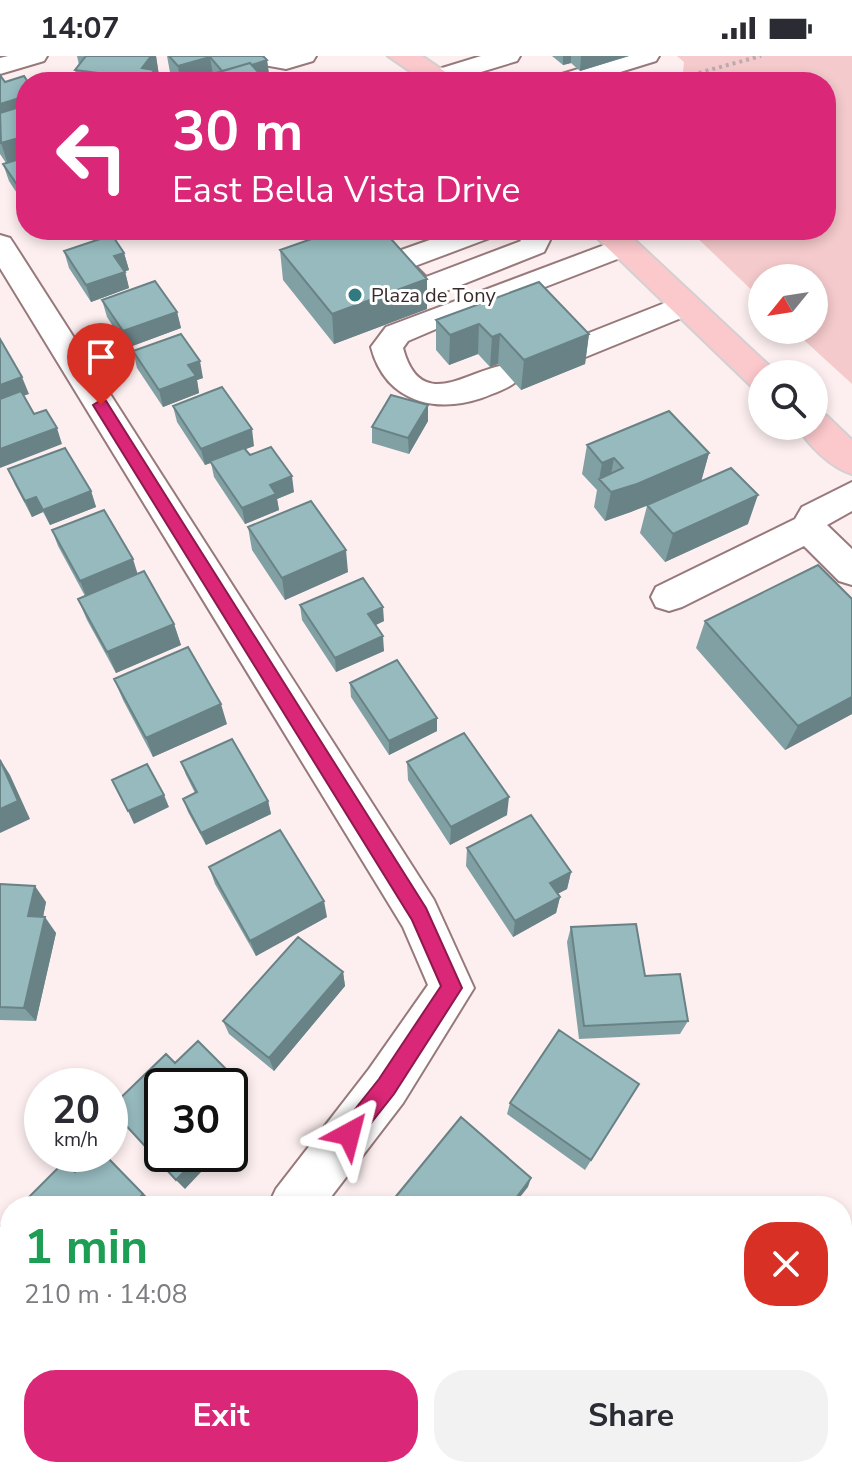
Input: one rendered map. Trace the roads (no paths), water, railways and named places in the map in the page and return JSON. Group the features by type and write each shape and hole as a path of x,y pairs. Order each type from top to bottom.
{"main road":[{"path":"615,240 748,364"}],"street":[{"path":"0,66 35,56"},
{"path":"250,56 286,61 304,56"},
{"path":"594,72 647,56"},
{"path":"429,68 500,57"},
{"path":"458,240 400,261 399,266 419,287 430,286 534,246 536,240"},
{"path":"507,374 460,394 438,395 419,390 401,379 389,365 387,347 397,334 612,240"},
{"path":"0,244 419,914 452,988 386,1086 301,1196"},
{"path":"572,351 685,305"},
{"path":"669,597 808,528 814,516 852,495"},
{"path":"808,528 852,571"}],"place":[{"name":"Plaza de Tony","path":"355,295"}]}
